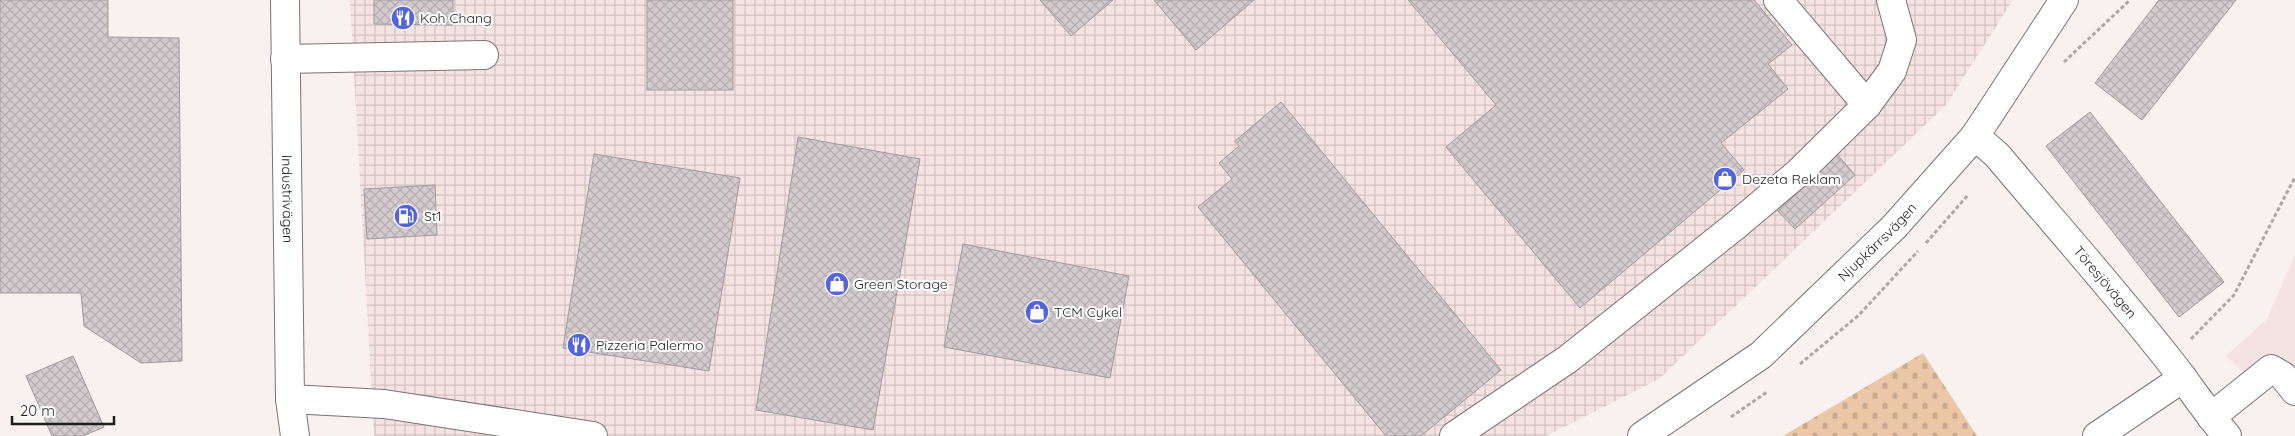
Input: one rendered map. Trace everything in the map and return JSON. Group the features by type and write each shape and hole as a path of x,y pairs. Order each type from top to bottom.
{"street":[{"name":"Industrivägen","path":"285,0 284,60 290,399 295,436"},
{"path":"1778,0 1867,105"},
{"path":"1454,436 1554,369 1736,226 1798,173 1867,105 1892,71 1902,40 1891,0"},
{"name":"Njupkärrsvägen","path":"1642,436 1761,355 1894,227 1975,136 2064,0"},
{"path":"284,60 484,55"},
{"name":"Töresjövägen","path":"1975,136 1997,155 2176,369 2219,427"},
{"path":"2097,436 2176,369"},
{"path":"2219,427 2270,369 2283,376 2295,390"},
{"path":"290,399 384,404 593,436"}],"path":[{"path":"2064,62 2130,0"},
{"path":"2176,369 2234,295 2295,177"}],"shaded area":[{"path":"350,0 2013,0 1946,105 1659,379 1546,436 374,436"},
{"path":"2295,254 2295,369 2287,360 2258,387 2226,356 2267,319"}],"green space":[{"path":"1923,353 1977,436 1783,436"}],"building":[{"path":"0,0 108,0 108,37 179,38 182,361 141,363 84,326 81,293 0,293"},
{"path":"374,0 453,0 453,25 374,24"},
{"path":"647,0 733,0 733,90 647,90"},
{"path":"1040,0 1113,0 1071,36"},
{"path":"1154,0 1254,0 1196,50"},
{"path":"1408,0 1754,0 1792,45 1768,64 1788,89 1721,143 1744,170 1580,308 1446,147 1496,105"},
{"path":"2159,0 2236,0 2142,120 2095,83"},
{"path":"1281,102 1501,370 1421,436 1386,436 1198,207 1232,179 1219,163 1239,146 1235,141"},
{"path":"2090,112 2224,282 2179,317 2046,146"},
{"name":"Green Storage","path":"798,137 920,159 873,430 756,410"},
{"path":"1836,153 1855,175 1795,229 1775,208"},
{"path":"594,154 740,178 709,371 563,348"},
{"path":"435,185 437,235 367,239 364,189"},
{"name":"TCM Cykel","path":"963,244 1129,276 1110,378 944,347"},
{"path":"73,356 104,427 83,436 52,436 26,376"}],"place":[{"name":"Koh Chang","path":"403,18"},
{"name":"Dezeta Reklam","path":"1725,179"},
{"name":"St1","path":"406,216"},
{"name":"Green Storage","path":"837,284"},
{"name":"TCM Cykel","path":"1037,312"},
{"name":"Pizzeria Palermo","path":"579,345"}]}
